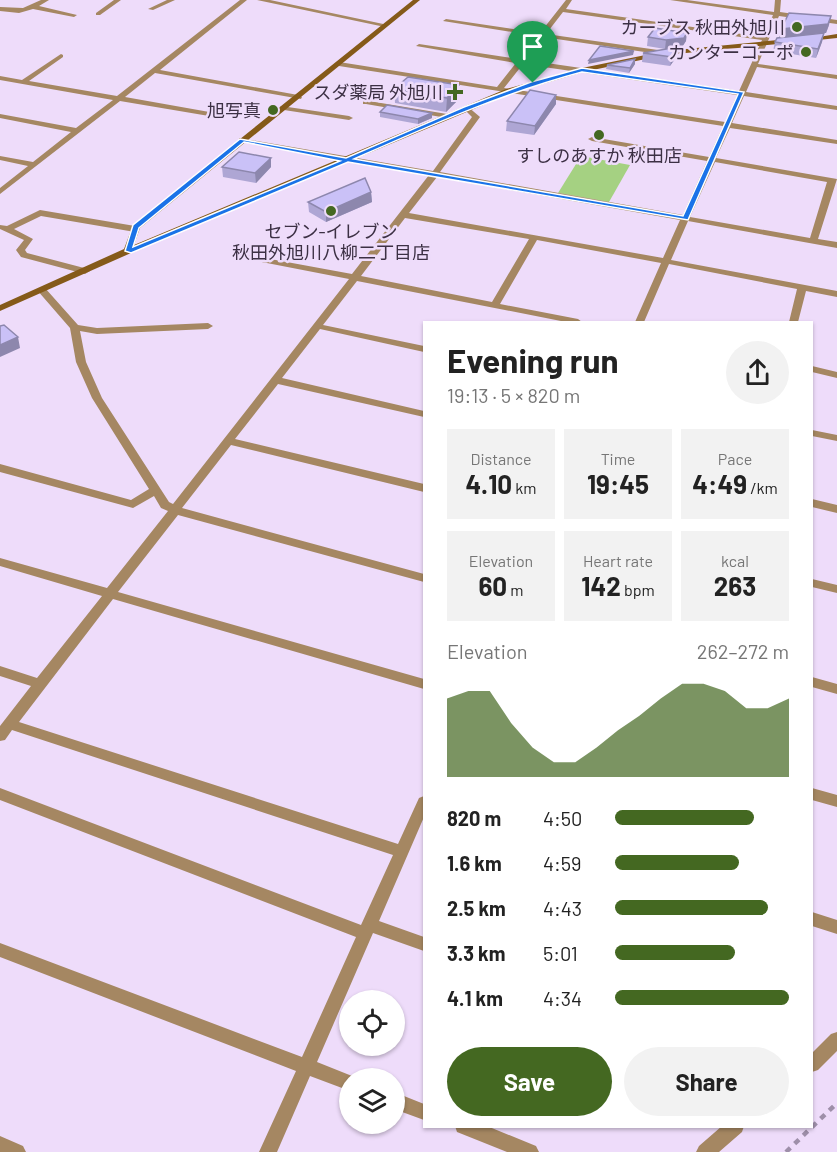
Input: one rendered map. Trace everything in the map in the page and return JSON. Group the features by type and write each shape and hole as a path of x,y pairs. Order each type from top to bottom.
{"main road":[{"path":"128,251 135,229 417,0"},
{"path":"0,308 128,251 509,91 582,70 665,53 765,41 837,36"}],"street":[{"path":"0,9 17,12 46,0"},
{"path":"98,14 118,0"},
{"path":"151,9 172,0"},
{"path":"0,192 244,0"},
{"path":"260,0 385,25"},
{"path":"500,88 569,0"},
{"path":"673,0 727,3 777,14 837,22"},
{"path":"639,321 777,14 778,0"},
{"path":"33,7 74,15"},
{"path":"561,10 765,41"},
{"path":"446,21 665,53"},
{"path":"418,46 837,108"},
{"path":"23,82 61,56"},
{"path":"339,64 837,142"},
{"path":"754,65 837,77"},
{"path":"154,71 298,97"},
{"path":"0,78 215,115"},
{"path":"366,102 447,116"},
{"path":"284,108 349,118"},
{"path":"402,852 5,730 434,175 476,117 466,108"},
{"path":"0,116 78,131"},
{"path":"592,139 835,180 813,241"},
{"path":"242,140 837,246"},
{"path":"0,158 34,165"},
{"path":"4,227 40,213 135,229"},
{"path":"404,214 837,294"},
{"path":"4,227 29,239 20,250 24,255 85,271"},
{"path":"494,306 534,237"},
{"path":"236,254 573,321"},
{"path":"793,321 802,287"},
{"path":"42,290 75,327 81,362 97,398 165,505 175,510 423,578"},
{"path":"75,327 97,331 208,326"},
{"path":"317,327 423,349"},
{"path":"813,369 837,375"},
{"path":"276,380 423,414"},
{"path":"813,433 837,438"},
{"path":"228,441 423,488"},
{"path":"0,468 134,504 156,490"},
{"path":"813,503 837,509"},
{"path":"0,562 423,684"},
{"path":"813,583 837,589"},
{"path":"0,671 40,684"},
{"path":"813,682 837,688"},
{"path":"0,794 368,930 423,944"},
{"path":"813,794 837,801"},
{"path":"268,1152 423,804"},
{"path":"813,919 837,927"},
{"path":"0,950 339,1079"},
{"path":"813,1063 837,1040"},
{"path":"405,1104 423,1112"},
{"path":"468,1128 530,1152"},
{"path":"705,1152 734,1128"},
{"path":"0,1145 17,1152"}],"path":[{"path":"813,1126 837,1103"},
{"path":"786,1152 811,1128"}],"green space":[{"path":"581,156 630,165 609,202 558,193"}],"building":[{"path":"789,13 831,16 828,24 781,29"},
{"path":"655,28 687,33 684,38 666,40 648,37"},
{"path":"824,33 818,49 775,42 777,38"},
{"path":"600,46 634,51 589,60"},
{"path":"678,47 672,57 643,53"},
{"path":"635,59 630,68 607,65"},
{"path":"408,77 459,85 447,98 394,89"},
{"path":"530,90 556,95 535,126 507,121"},
{"path":"387,105 432,113 418,119 380,112"},
{"path":"239,152 271,158 255,173 222,167"},
{"path":"365,178 371,192 326,212 308,202"},
{"path":"4,325 18,337 0,345 0,326"}],"place":[{"name":"カーブス 秋田外旭川","path":"797,27"},
{"name":"カンターコーポ","path":"806,52"},
{"name":"スダ薬局 外旭川","path":"455,92"},
{"name":"旭写真","path":"273,110"},
{"name":"すしのあすか 秋田店","path":"599,135"},
{"name":"セブン-イレブン 秋田外旭川八柳二丁目店","path":"331,211"}],"route":[{"path":"533,83 466,108 347,160 242,140 136,227 128,251 347,160 685,219 742,93 582,70 533,83"}]}
